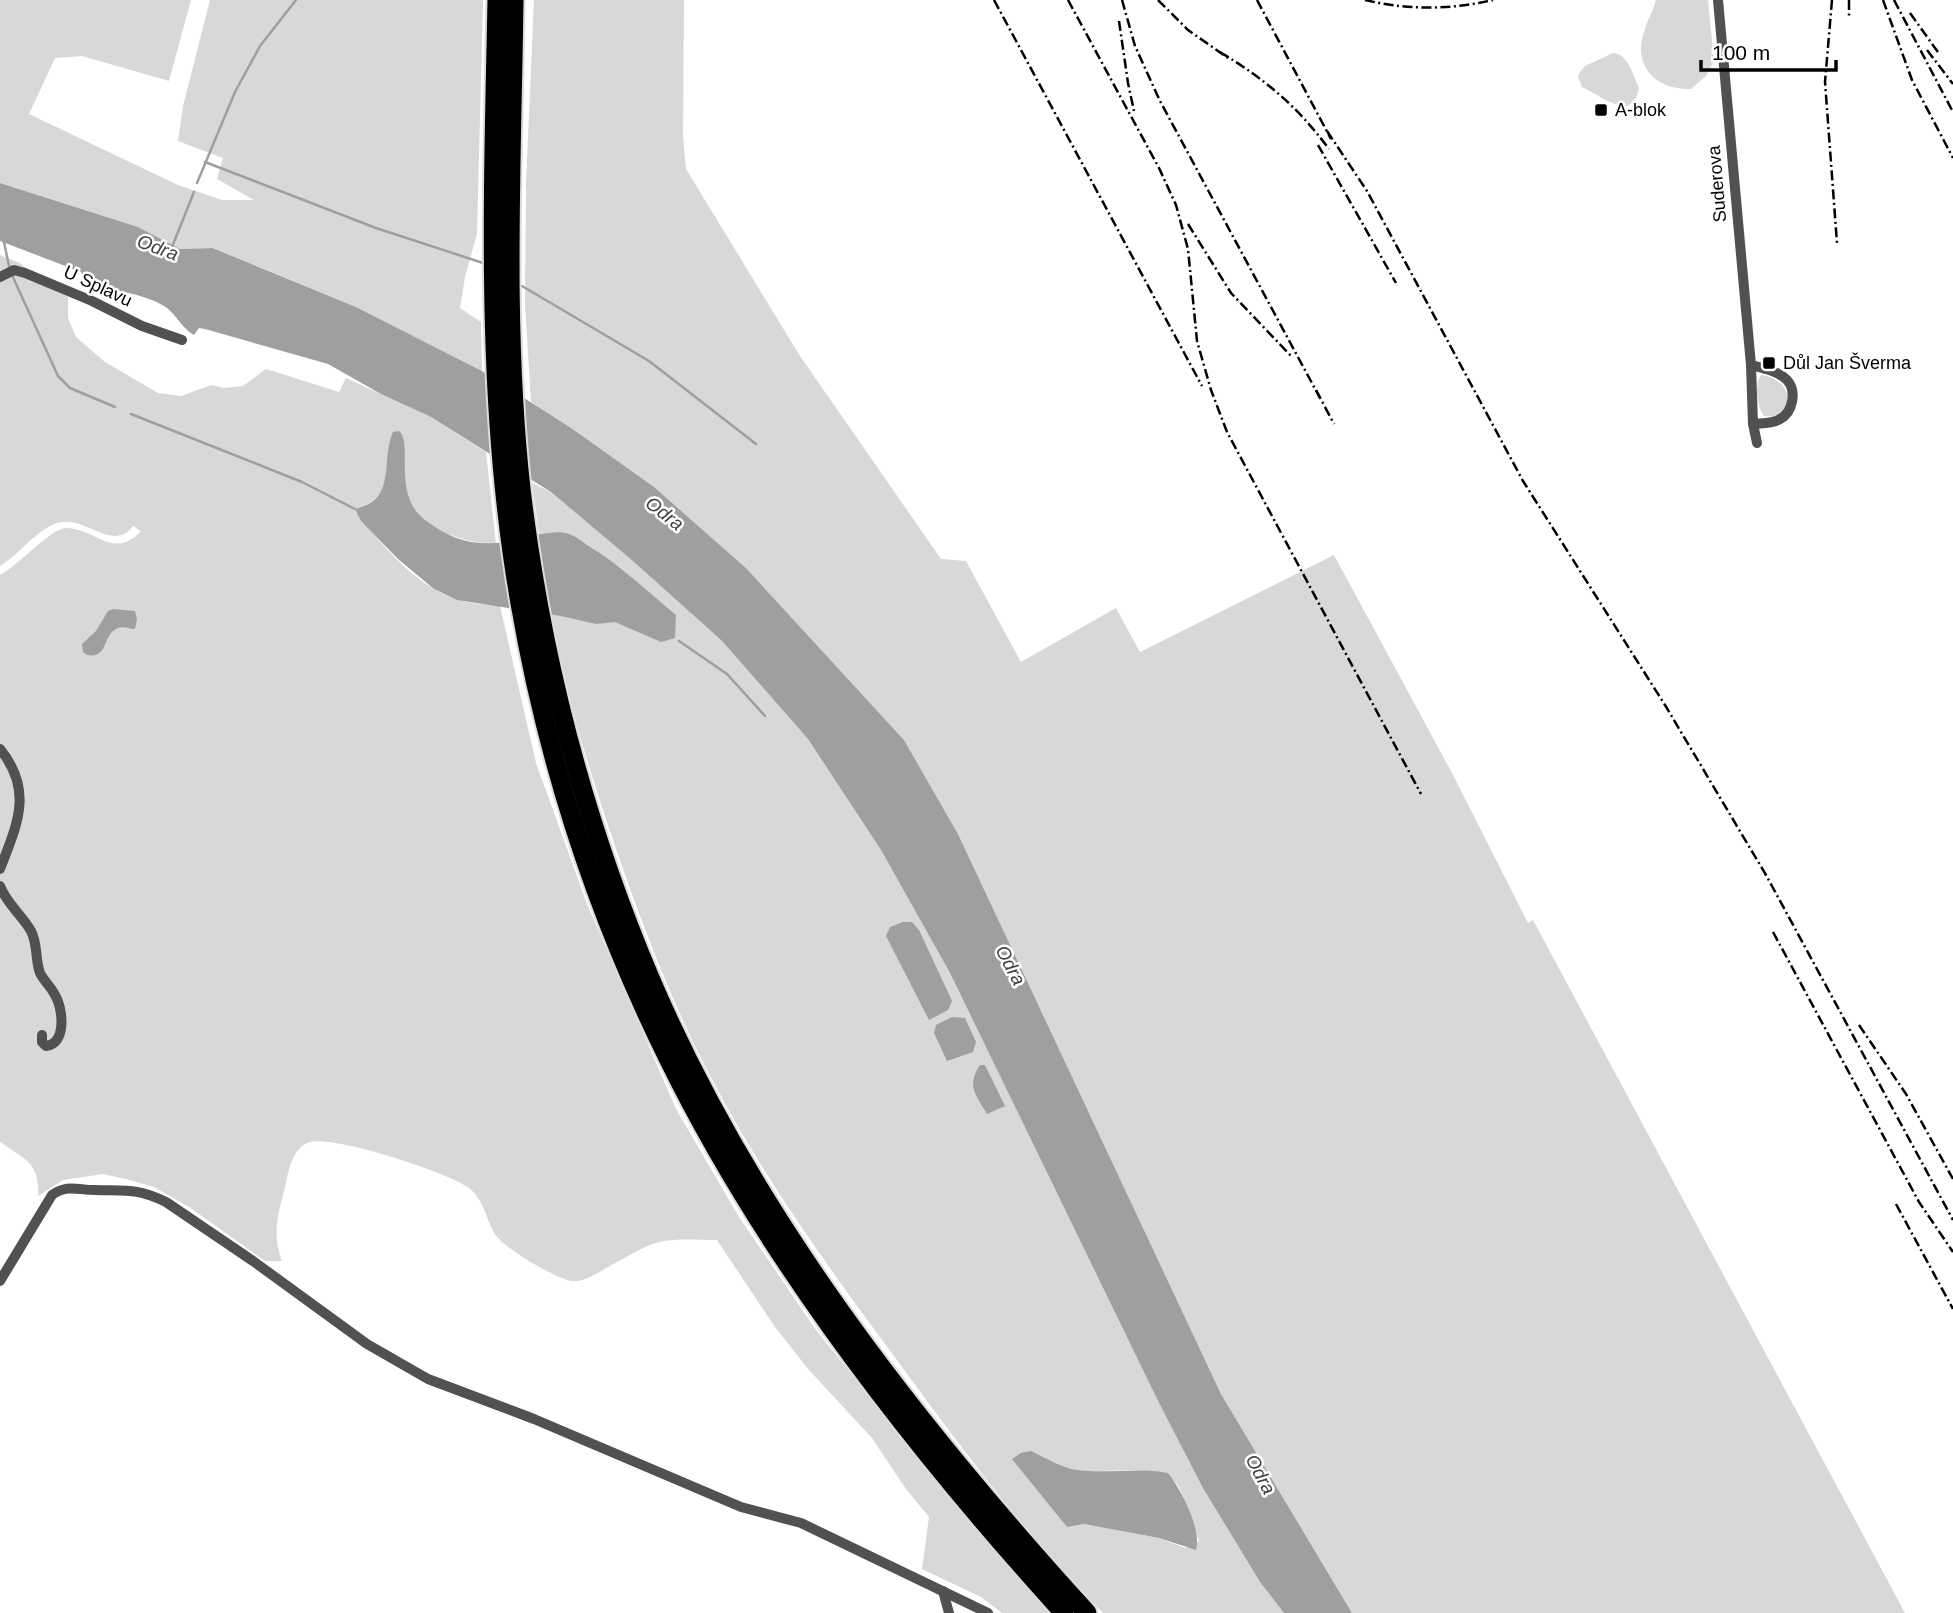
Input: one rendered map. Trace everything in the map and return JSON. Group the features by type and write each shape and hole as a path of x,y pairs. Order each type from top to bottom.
{"highway":[{"path":"498,0 504,117"},
{"path":"514,0 504,117 494,307 499,415 513,556 540,661 600,846 650,980 723,1124 769,1204 885,1371 1041,1562 1087,1613"},
{"path":"540,661 555,759 583,851 635,988 708,1133 753,1210 804,1287 872,1380 931,1457 1064,1613"}],"street":[{"name":"Suderova","path":"1718,0 1756,443"},
{"name":"U Splavu","path":"0,276 14,270 25,273 92,301 142,326 182,340"},
{"path":"1751,365 1767,369 1784,378 1790,385 1792,396 1789,409 1782,418 1753,424"},
{"path":"0,749 12,766 18,782 20,816 0,869"},
{"path":"0,886 32,933 39,971 57,998 62,1025 60,1033 51,1045 46,1046 41,1035"},
{"path":"0,1281 52,1195 60,1189 132,1189 151,1194 253,1261 367,1344 428,1379 534,1419 741,1507 801,1523 988,1613"},
{"path":"943,1591 949,1613"}],"shaded area":[{"path":"0,0 191,0 169,81 82,56 55,58 29,114 178,185 222,200 254,200 217,179 223,158 178,141 183,106 210,0 483,0 477,234 460,308 481,322 482,371 356,307 214,248 180,249 138,227 0,183"},
{"path":"534,0 684,0 683,136 686,169 800,356 941,559 966,561 1021,662 1116,608 1140,652 1334,555 1452,773 1528,923 1533,920 1905,1613 1352,1613 1221,1394 958,834 904,740 746,568 654,487 531,402 525,304 526,183"},
{"path":"1656,0 1708,0 1714,61 1706,76 1691,89 1658,81 1645,66 1641,45"},
{"path":"1613,53 1626,61 1639,88 1636,98 1628,106 1610,102 1582,87 1578,77 1585,66"},
{"path":"0,255 20,263 46,285 68,297 68,318 76,337 105,362 158,393 181,396 211,385 224,388 243,386 266,369 339,392 346,378 431,417 486,452 496,544 457,538 432,526 421,517 413,508 406,489 404,441 391,438 388,472 381,491 366,505 355,510 387,549 426,584 461,601 500,606 536,763 587,904 676,1109 739,1217 816,1330 946,1492 1052,1613 1002,1613 981,1597 922,1569 929,1517 906,1489 872,1438 809,1370 775,1327 717,1240 657,1243 591,1276 571,1281 530,1262 500,1240 478,1198 469,1188 457,1181 415,1164 362,1148 319,1141 302,1146 290,1166 277,1222 277,1241 282,1261 265,1261 189,1207 154,1187 126,1179 103,1174 63,1180 38,1196 36,1176 29,1163 0,1142 0,575 43,540 66,528 113,543 122,543 141,531 133,526 126,533 117,536 71,522 62,522 45,529 0,566"},
{"path":"1761,375 1782,384 1786,392 1786,406 1774,416 1764,416 1760,407 1757,390"},
{"path":"532,483 551,492 722,641 808,739 881,850 950,973 1158,1401 1203,1487 1260,1582 1284,1613 1103,1613 1023,1525 973,1462 826,1263 778,1192 755,1156 700,1055 663,975 622,866 588,762 560,656","holes":["1031,1451 1076,1470 1152,1471 1171,1478 1184,1499 1199,1541 1185,1548 1159,1538 1084,1524 1072,1526"]}],"water":[{"name":"Odra","path":"0,183 138,227 180,249 213,248 356,307 482,371 571,428 654,487 746,568 904,740 958,834 1221,1394 1352,1613 1284,1613 1260,1582 1203,1488 950,973 881,850 808,739 722,641 551,492 431,417 381,394 328,364 205,329 199,328 194,335 171,311 159,303 87,284 81,272 0,241"},
{"path":"399,431 405,447 409,497 425,520 451,536 476,543 502,542 555,532 571,535 622,569 676,615 675,638 661,642 615,622 596,624 457,600 434,589 398,559 361,521 355,509 377,497 385,478 389,443 393,432"},
{"path":"108,611 135,611 135,629 118,628 113,631 99,653 87,655 83,652 82,644 96,631"},
{"path":"912,922 919,930 952,1001 948,1010 929,1020 886,936 890,927"},
{"path":"952,1017 965,1018 976,1042 973,1052 947,1061 934,1033 936,1025"},
{"path":"980,1065 985,1065 1005,1106 987,1114 973,1085"},
{"path":"1031,1451 1060,1465 1078,1470 1168,1473 1179,1489 1193,1521 1196,1550 1159,1538 1084,1524 1067,1527 1012,1459"}],"waterway":[{"path":"197,183 235,92 260,46 296,0"},
{"path":"205,162 376,228 483,263"},
{"name":"Odra","path":"172,247 194,192"},
{"path":"4,242 9,266"},
{"path":"12,275 58,376 70,388 115,407"},
{"path":"522,286 649,361 756,444"},
{"path":"131,414 302,482 355,509"},
{"path":"679,641 727,674 765,716"}],"railway":[{"path":"994,0 1202,386"},
{"path":"1068,0 1159,168 1176,205 1188,249 1197,341 1227,432 1421,794"},
{"path":"1122,0 1135,46 1160,101 1320,398"},
{"path":"1158,0 1188,30 1228,58"},
{"path":"1257,0 1331,139"},
{"path":"1365,0 1429,8 1493,0"},
{"path":"1832,0 1825,82 1837,243"},
{"path":"1849,0 1849,19"},
{"path":"1883,0 1912,80 1953,158"},
{"path":"1894,0 1953,112"},
{"path":"1910,13 1940,55"},
{"path":"1119,21 1134,111"},
{"path":"1927,50 1953,84"},
{"path":"1220,52 1280,95 1329,149"},
{"path":"1327,131 1367,191 1523,481 1665,705 1766,875 1953,1220"},
{"path":"1318,145 1396,283"},
{"path":"1188,224 1231,293 1291,356"},
{"path":"1316,390 1334,424"},
{"path":"1773,932 1919,1202 1953,1252"},
{"path":"1859,1025 1906,1094 1953,1179"},
{"path":"1896,1204 1953,1309"}],"place":[{"name":"A-blok","path":"1601,110"},
{"name":"Důl Jan Šverma","path":"1769,363"}]}
